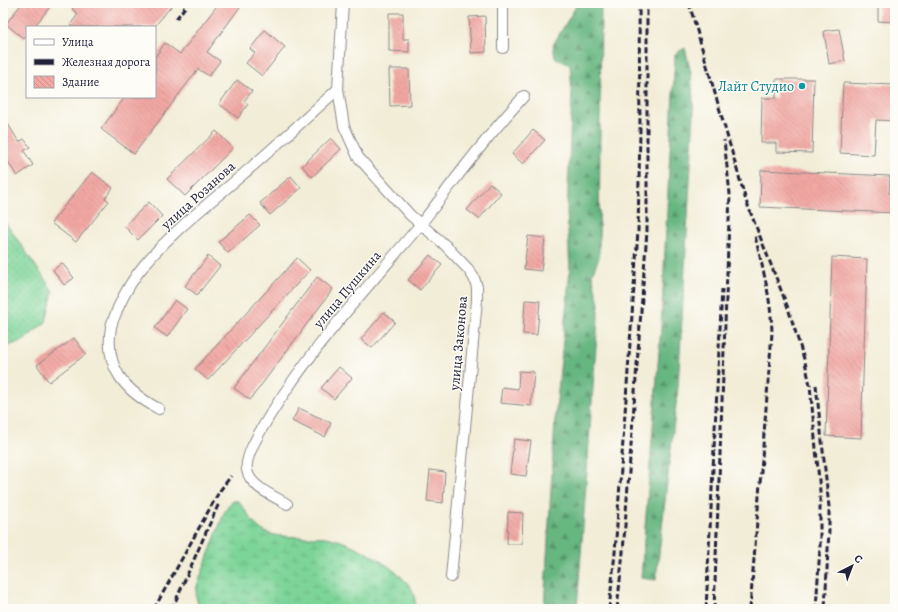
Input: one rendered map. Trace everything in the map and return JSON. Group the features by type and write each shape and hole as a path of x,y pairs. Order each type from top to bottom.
{"street":[{"path":"338,89 343,3"},
{"path":"503,3 503,48"},
{"name":"улица Законова","path":"338,89 344,126 358,157 410,215 445,245 468,269 474,278 477,287 451,577"},
{"name":"улица Розанова","path":"159,408 133,393 120,378 112,362 109,348 111,326 130,285 145,264 185,224 338,89"},
{"name":"улица Пушкина","path":"287,504 259,487 251,479 247,470 248,459 256,437 290,384 316,348 420,224 484,142 524,96"}],"green space":[{"path":"578,3 601,3 599,258 592,274 599,304 577,609 544,609 555,420 570,270 567,212 572,92 570,65 555,58 553,45"},
{"path":"685,48 691,73 694,114 678,387 656,580 641,578 661,327 675,54"},
{"path":"3,219 53,291 46,322 24,340 3,348"},
{"path":"232,501 238,501 254,523 267,533 282,536 321,537 335,539 360,549 384,563 411,588 414,595 416,609 199,609 196,596 197,586 224,513"}],"building":[{"path":"22,3 53,3 35,26 26,26 26,36 24,39 6,24"},
{"path":"77,3 174,3 155,26 72,26 70,25 78,14 72,9"},
{"path":"219,3 236,3 240,7 207,52 220,61 209,76 198,69 134,154 101,129 124,98 156,98 156,56 165,43 180,54"},
{"path":"283,3 301,3 299,8"},
{"path":"727,3 749,3 749,5 728,7"},
{"path":"878,3 895,3 895,22 878,21"},
{"path":"389,13 403,13 403,39 409,39 409,52 389,51"},
{"path":"485,16 486,52 471,53 469,17"},
{"path":"839,29 845,61 829,64 824,31"},
{"path":"265,30 285,47 262,76 246,63 255,53 250,49"},
{"path":"389,69 409,69 410,105 390,106"},
{"path":"776,79 814,79 812,153 776,152 776,143 761,143 762,98 776,98"},
{"path":"237,80 252,91 244,101 248,104 238,118 219,104"},
{"path":"843,83 895,85 895,121 876,120 874,155 840,153"},
{"path":"3,116 19,142 24,139 30,147 24,151 33,165 17,176 3,154"},
{"path":"533,130 545,140 523,164 512,154"},
{"path":"216,131 233,148 185,196 167,179"},
{"path":"331,138 341,149 312,177 302,166"},
{"path":"761,170 890,176 889,193 895,194 895,213 760,207"},
{"path":"92,172 113,188 105,198 109,201 76,242 51,223"},
{"path":"291,176 301,188 270,215 260,203"},
{"path":"490,183 501,193 479,219 467,210"},
{"path":"149,202 162,216 138,240 124,226"},
{"path":"250,215 260,225 228,253 218,242"},
{"path":"528,236 545,238 541,271 524,269"},
{"path":"430,255 442,265 420,290 408,280"},
{"path":"208,256 220,266 197,295 185,286"},
{"path":"832,257 867,259 861,438 826,436"},
{"path":"297,258 310,270 208,380 195,369"},
{"path":"62,263 74,278 64,285 53,270"},
{"path":"317,277 333,289 250,400 234,388"},
{"path":"175,300 187,309 167,337 155,328"},
{"path":"525,300 540,301 537,335 523,334"},
{"path":"384,312 395,322 372,348 361,339"},
{"path":"74,338 86,354 49,382 37,365"},
{"path":"339,367 352,378 334,399 321,388"},
{"path":"519,371 534,372 531,406 500,403 502,387 518,389"},
{"path":"299,408 331,423 325,437 292,421"},
{"path":"514,439 531,441 526,476 510,474"},
{"path":"430,470 445,472 443,503 427,501"},
{"path":"508,512 523,513 522,544 507,544"}],"railway":[{"path":"176,19 188,3"},
{"path":"609,609 615,553 638,231 640,130 639,3"},
{"path":"617,609 623,552 647,231 647,3"},
{"path":"689,3 746,201 788,308 805,362 810,385 820,491 820,547 816,609"},
{"path":"714,609 730,194 724,140"},
{"path":"750,609 772,333 764,272 755,236"},
{"path":"706,609 722,289"},
{"path":"816,385 829,507 825,609"},
{"path":"154,609 219,492 231,476"},
{"path":"172,609 219,503"}],"place":[{"name":"Лайт Студио","path":"802,86"}]}
